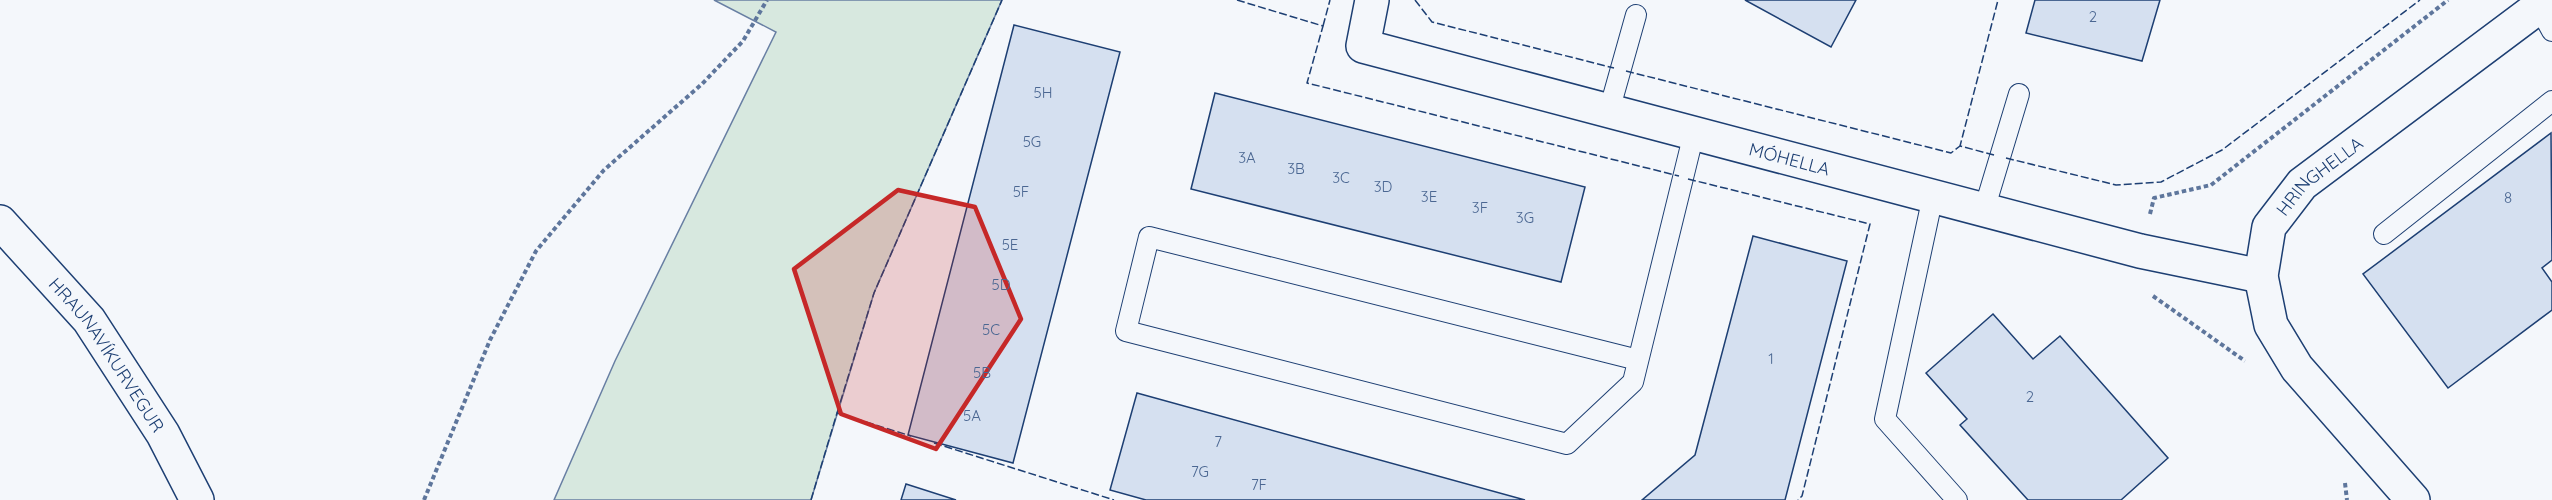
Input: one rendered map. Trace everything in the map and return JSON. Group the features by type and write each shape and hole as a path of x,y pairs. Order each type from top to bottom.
{"street":[{"name":"MÓHELLA","path":"1372,0 1363,45 1984,210 2140,250 2261,276"},
{"name":"HRINGHELLA","path":"2413,500 2297,368 2271,325 2261,276 2269,227 2302,184 2546,13"},
{"name":"HRAUNAVÍKURVEGUR","path":"0,222 89,320 163,434 197,500"}],"lane":[{"path":"1609,111 1636,15"},
{"path":"1984,210 2019,94"},
{"path":"2384,234 2552,101"},
{"path":"1638,360 1149,237 1126,331 1567,444 1633,382 1694,133"},
{"path":"1933,196 1885,419 1957,500"}],"path":[{"path":"424,500 490,340 536,251 604,170 702,84 742,41 767,0"}],"highlighted area":[{"path":"898,190 975,207 1021,319 936,449 841,414 794,269"}],"shaded area":[{"path":"714,0 1002,0 874,293 811,500 554,500 615,361 776,32"}],"building":[{"path":"1745,0 1856,0 1831,47"},
{"path":"2035,0 2160,0 2142,61 2026,33"},
{"path":"1014,25 1120,52 1013,463 908,435"},
{"path":"1215,93 1585,187 1561,282 1191,189"},
{"path":"2551,133 2552,260 2542,268 2552,282 2552,310 2448,388 2363,274"},
{"path":"1753,236 1847,261 1785,500 1642,500 1695,455"},
{"path":"1993,314 2033,359 2060,336 2168,458 2121,500 2028,500 1960,425 1967,419 1926,373"},
{"path":"1137,393 1525,500 1146,500 1110,490"},
{"path":"906,484 956,500 901,500"}],"fence":[{"path":"837,413 874,293 1002,0"},
{"path":"1237,0 1323,26 1307,83 1679,176"},
{"path":"1323,26 1330,0"},
{"path":"1415,0 1432,22 1614,68"},
{"path":"1994,155 1960,146 1998,0"},
{"path":"2006,158 2116,185 2161,182 2222,150 2420,0"},
{"path":"1626,71 1951,153 1960,146"},
{"path":"1688,179 1870,224 1802,496 1798,500"},
{"path":"811,500 837,413 911,436"},
{"path":"934,443 1114,500"}]}
